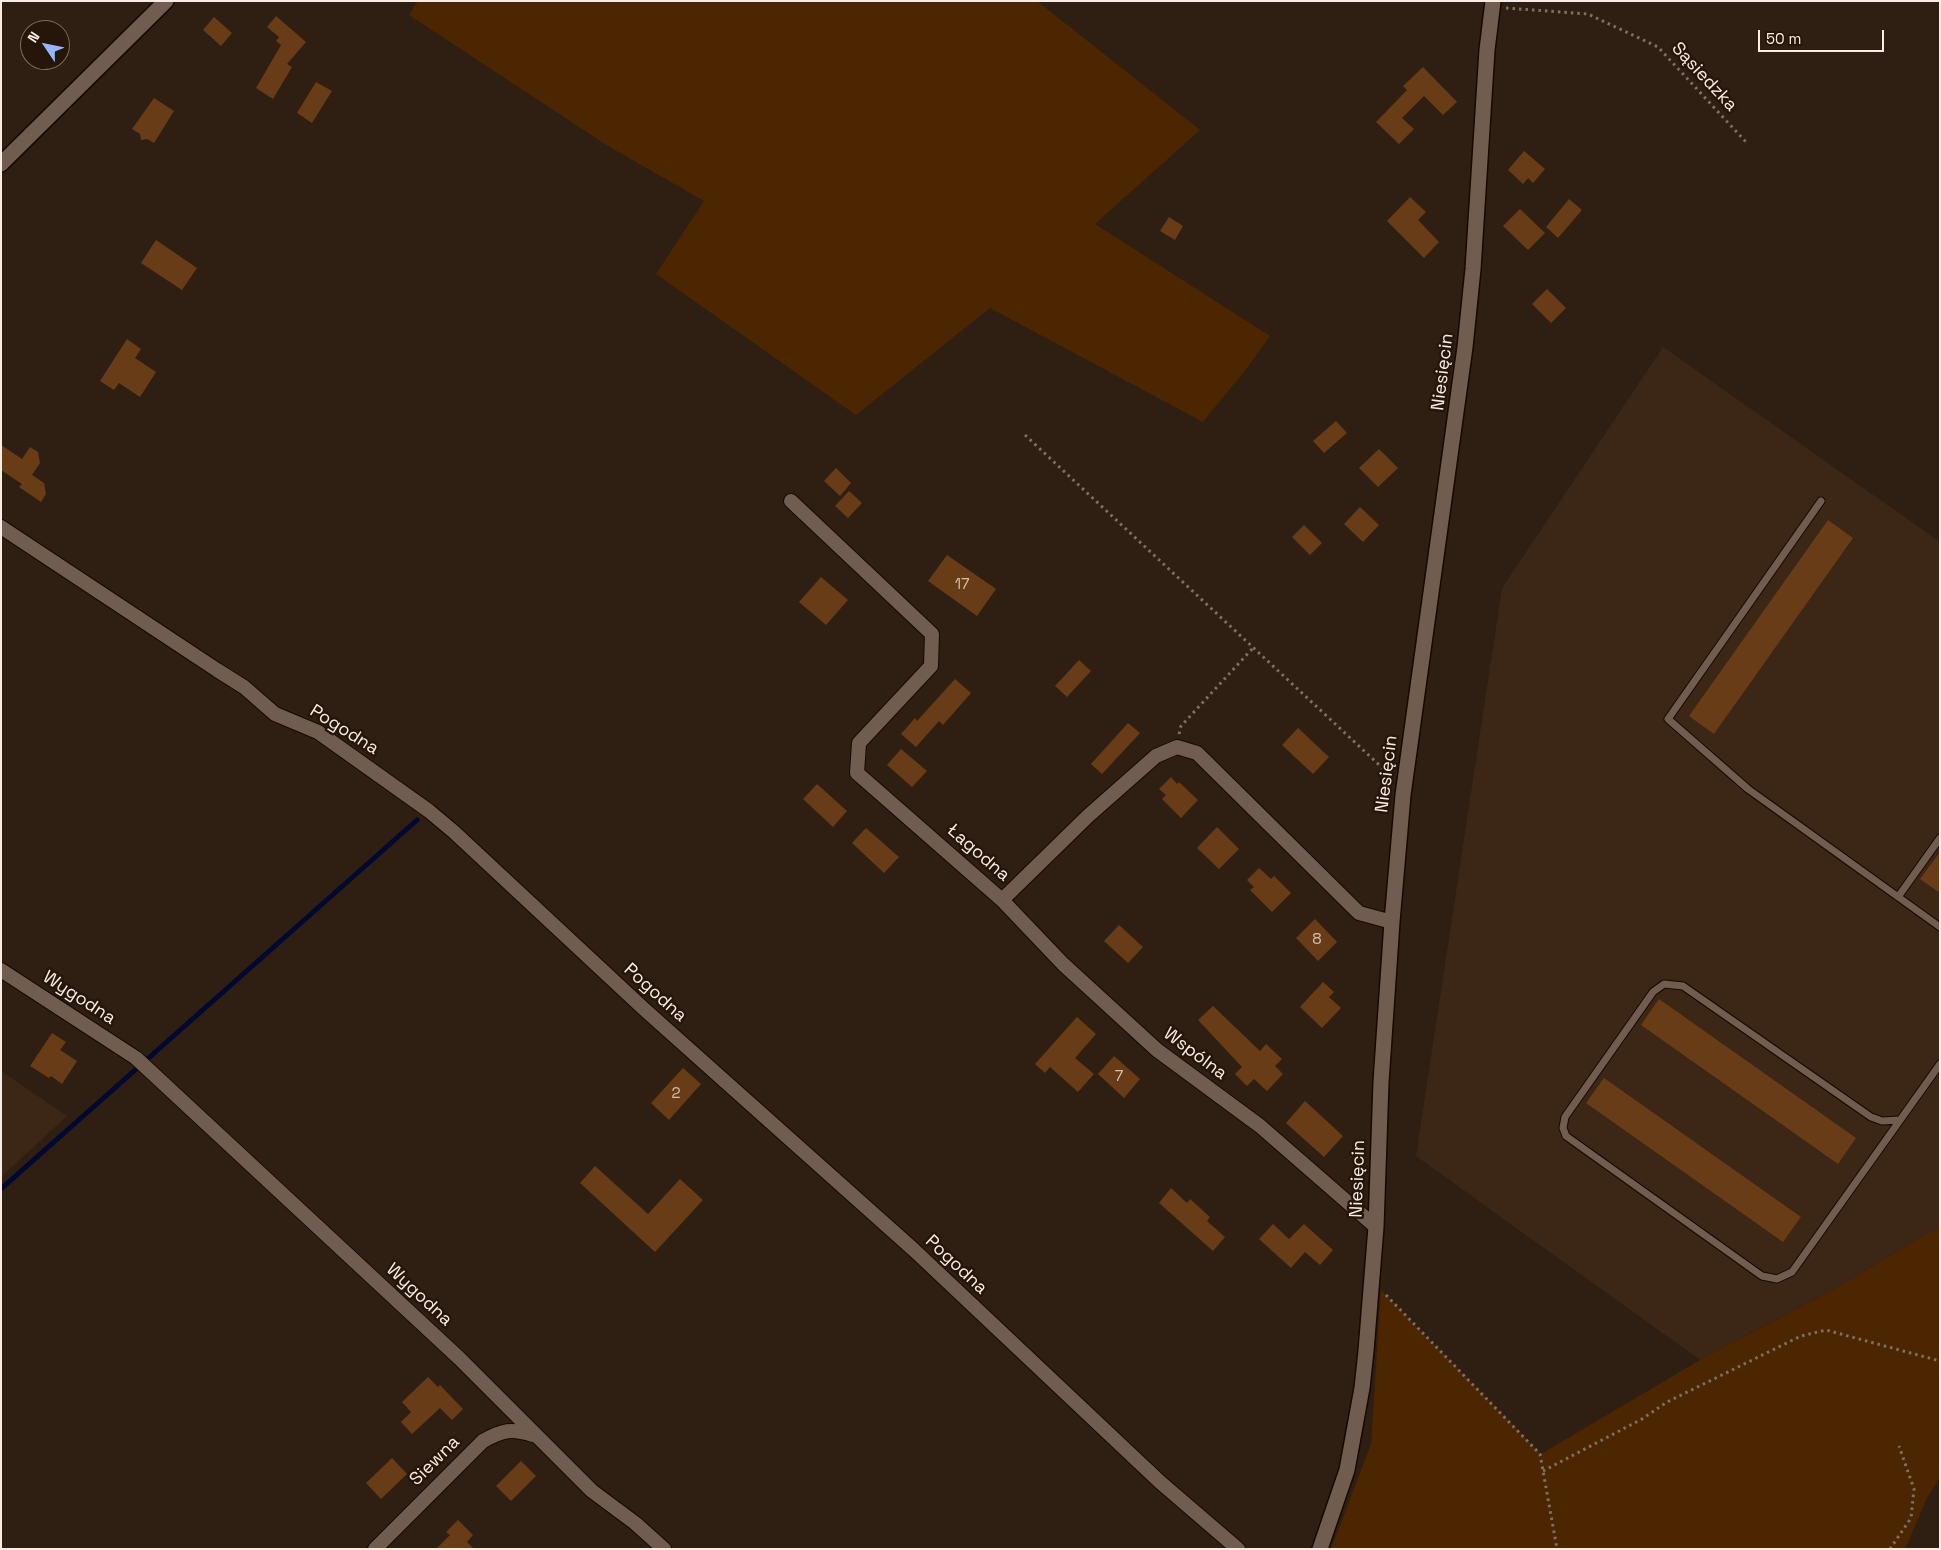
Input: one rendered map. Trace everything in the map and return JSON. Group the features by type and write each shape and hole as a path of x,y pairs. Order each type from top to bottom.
{"street":[{"path":"1,164 166,1"},
{"name":"Niesięcin","path":"1320,1549 1341,1490 1351,1449 1362,1388 1376,1227 1379,1117 1392,922 1405,781 1465,347 1473,269 1484,93 1493,4"},
{"name":"Łagodna","path":"791,501 932,634 931,666 859,743 857,773 1002,900 1088,816 1156,756 1177,747"},
{"name":"Pogodna","path":"1,527 216,670 239,683 275,714 318,732 429,811 644,1009 914,1250 1160,1482 1238,1549"},
{"path":"1177,747 1197,753 1359,913 1392,922"},
{"name":"Wspólna","path":"1002,900 1063,964 1157,1050 1260,1126 1376,1227"},
{"name":"Wygodna","path":"1,970 136,1058 459,1358 592,1491 635,1523 664,1549"},
{"name":"Siewna","path":"375,1549 483,1441 498,1432 515,1430 536,1436"}],"lane":[{"path":"1821,501 1668,719 1748,789 1940,927"},
{"path":"1898,897 1940,838"},
{"path":"1900,1120 1882,1121 1871,1117 1683,986 1664,984 1653,992 1570,1109 1565,1117 1563,1128 1566,1136 1762,1276 1777,1278 1792,1272 1940,1064"}],"path":[{"name":"Sąsiedzka","path":"1493,4 1588,14 1658,48 1746,142"},
{"path":"1025,435 1388,774 1405,781"},
{"path":"1177,747 1181,726 1253,648"},
{"path":"1372,1280 1540,1454 1557,1549"},
{"path":"1543,1471 1642,1419 1682,1394 1801,1336 1826,1330 1940,1361"},
{"path":"1890,1549 1911,1518 1914,1489 1899,1446"}],"shaded area":[{"path":"418,1 1037,1 1200,130 1095,224 1270,336 1247,368 1203,422 990,308 856,415 656,274 704,201 608,146 409,15"},
{"path":"1663,347 1940,542 1940,1226 1827,1293 1700,1360 1416,1156 1502,588"},
{"path":"1,1071 67,1116 1,1177"},
{"path":"1940,1226 1940,1477 1927,1498 1905,1549 1331,1549 1371,1444 1381,1290 1541,1454 1700,1360 1827,1293"}],"building":[{"path":"276,16 306,42 287,64 292,67 273,99 256,88 281,45 276,41 279,37 267,27"},
{"path":"214,17 232,33 221,46 203,30"},
{"path":"1423,67 1457,102 1443,115 1424,96 1402,118 1414,129 1399,144 1376,122 1407,90 1403,86"},
{"path":"316,82 332,91 312,123 297,113"},
{"path":"154,98 174,111 154,143 147,139 141,140 140,134 132,129"},
{"path":"1524,151 1545,169 1533,183 1528,178 1523,184 1508,170"},
{"path":"1410,197 1426,212 1418,220 1439,242 1424,258 1387,221"},
{"path":"1569,199 1582,210 1558,238 1546,227"},
{"path":"1520,209 1545,233 1528,250 1503,226"},
{"path":"1169,217 1183,226 1175,240 1160,231"},
{"path":"156,240 197,268 182,290 141,263"},
{"path":"1547,289 1566,308 1551,323 1532,304"},
{"path":"127,339 141,349 135,358 156,372 140,397 119,383 114,390 100,381"},
{"path":"1336,421 1347,433 1324,453 1313,441"},
{"path":"1,445 22,459 30,447 38,452 40,463 32,475 44,483 46,494 41,502 19,487 22,484 1,470"},
{"path":"1379,449 1398,468 1378,487 1359,468"},
{"path":"836,468 851,483 840,496 824,481"},
{"path":"849,491 862,503 848,518 835,506"},
{"path":"1360,507 1379,525 1363,542 1344,524"},
{"path":"1828,520 1853,538 1714,734 1689,716"},
{"path":"1304,525 1322,543 1310,555 1292,537"},
{"path":"947,555 996,589 977,616 928,581"},
{"path":"821,577 848,600 826,625 799,602"},
{"path":"1079,660 1091,671 1067,697 1055,686"},
{"path":"955,679 971,693 943,725 939,721 916,747 901,734 915,718 917,721"},
{"path":"1128,723 1140,733 1102,774 1091,764"},
{"path":"1298,728 1329,757 1313,774 1282,745"},
{"path":"901,749 927,771 912,787 887,765"},
{"path":"1171,777 1198,800 1181,818 1162,799 1166,795 1159,789"},
{"path":"817,784 847,811 833,827 803,799"},
{"path":"1217,827 1239,849 1219,869 1197,848"},
{"path":"866,828 899,857 884,873 852,843"},
{"path":"1940,852 1940,893 1920,879"},
{"path":"1259,868 1271,879 1274,876 1291,893 1272,912 1250,890 1254,887 1247,880"},
{"path":"1315,919 1337,942 1318,961 1296,938"},
{"path":"1119,925 1143,947 1128,963 1104,941"},
{"path":"1323,982 1334,992 1329,997 1341,1008 1322,1028 1300,1007"},
{"path":"1659,999 1856,1138 1838,1164 1641,1025"},
{"path":"1213,1006 1260,1051 1266,1044 1282,1059 1275,1066 1283,1074 1267,1091 1254,1079 1247,1086 1235,1074 1242,1067 1198,1020"},
{"path":"1077,1017 1096,1034 1075,1058 1094,1074 1078,1092 1050,1067 1045,1073 1035,1064"},
{"path":"52,1033 66,1042 60,1050 77,1061 62,1084 51,1076 49,1078 30,1066"},
{"path":"1114,1056 1140,1079 1124,1098 1098,1074"},
{"path":"683,1068 701,1084 669,1120 651,1103"},
{"path":"1604,1078 1801,1217 1783,1242 1586,1103"},
{"path":"1305,1101 1343,1136 1324,1157 1286,1123"},
{"path":"595,1166 648,1214 680,1179 703,1200 655,1252 580,1183"},
{"path":"1171,1188 1187,1203 1190,1199 1210,1217 1207,1221 1225,1237 1213,1251 1159,1203"},
{"path":"1273,1224 1289,1239 1304,1224 1333,1250 1320,1265 1305,1252 1291,1268 1259,1239"},
{"path":"428,1377 438,1387 440,1385 463,1409 452,1420 440,1408 412,1434 401,1422 411,1412 402,1402"},
{"path":"392,1458 407,1474 381,1499 366,1483"},
{"path":"521,1461 536,1476 511,1501 496,1486"},
{"path":"458,1520 473,1535 467,1542 474,1549 436,1549 450,1535 446,1532"}],"waterway":[{"path":"1,1189 417,820"}]}
